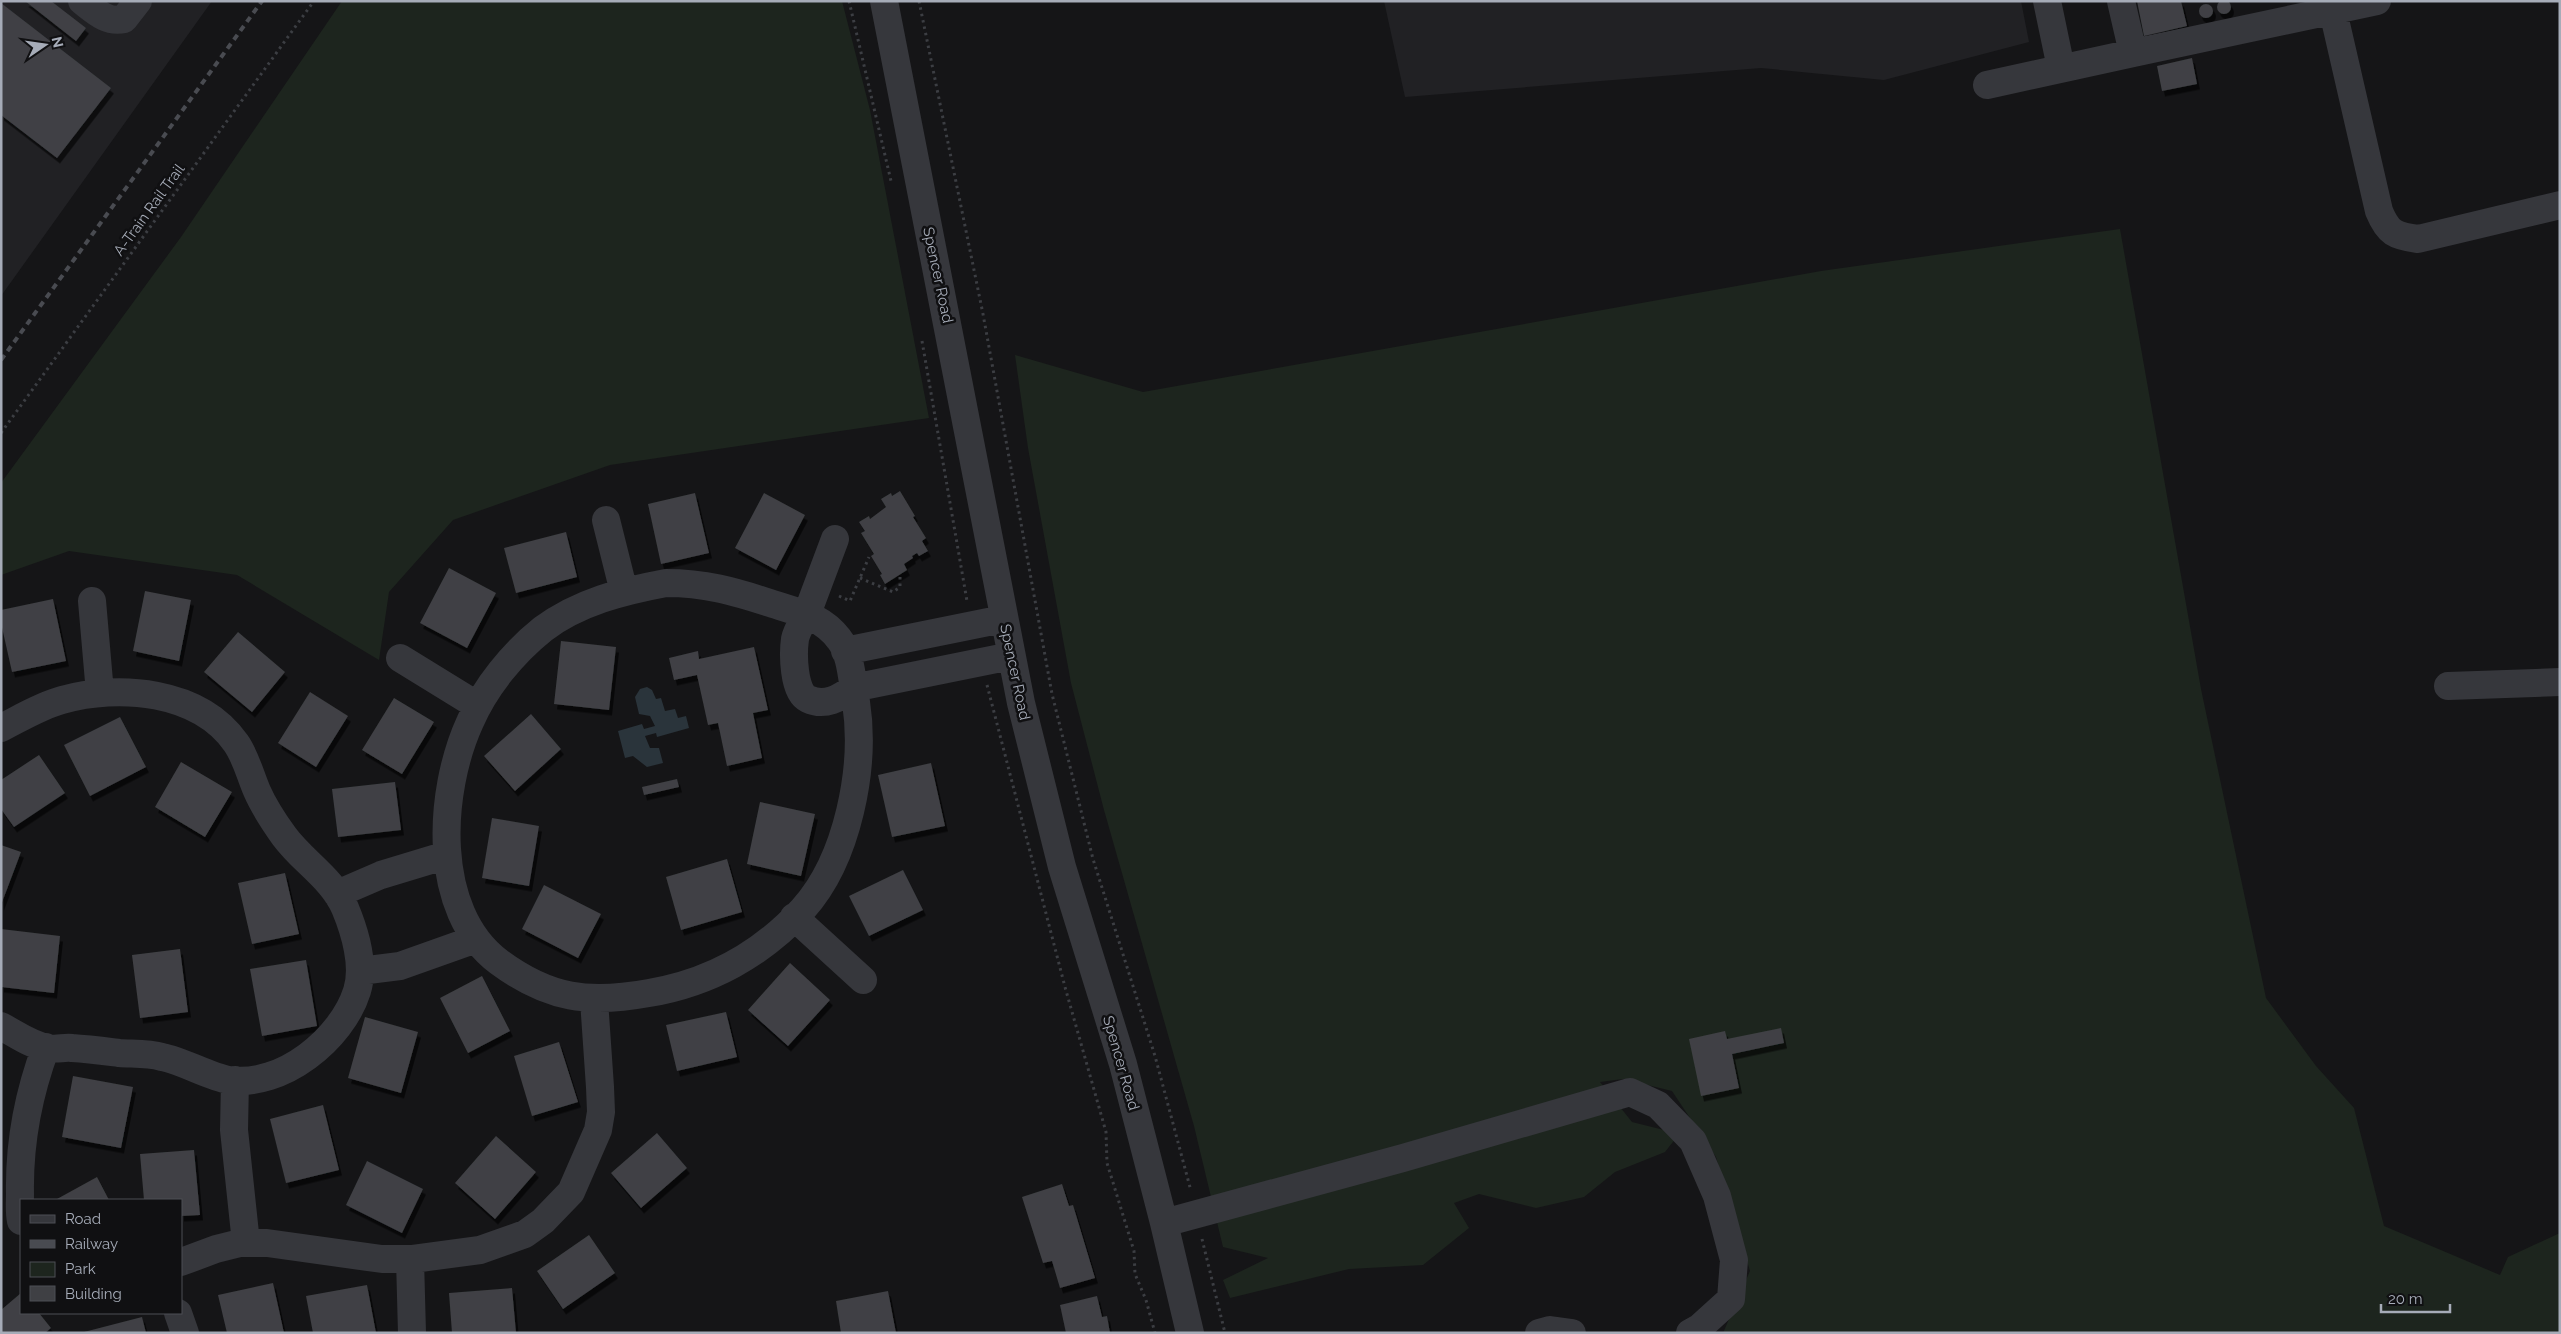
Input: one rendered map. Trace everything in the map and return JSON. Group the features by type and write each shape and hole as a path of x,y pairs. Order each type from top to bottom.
{"street":[{"path":"82,1 100,14 114,20 124,19 138,1"},
{"name":"Spencer Road","path":"884,1 1011,656 1062,868 1123,1064 1190,1333"},
{"path":"2046,1 2061,68"},
{"path":"2121,1 2133,54"},
{"path":"1987,85 2377,1"},
{"path":"2333,11 2379,211 2386,227 2400,236 2418,239 2560,205"},
{"path":"606,520 624,592"},
{"path":"835,539 807,613 795,637 794,669 802,693 806,698 819,703 839,698 853,688 1011,656"},
{"path":"666,583 713,586 807,613 841,640 853,688 860,744 858,772 850,811 840,842 821,883 804,908 750,955 699,981 667,990 594,1000 565,995 522,978 481,947 458,904 447,855 445,836 452,786 468,724 478,706 490,686 508,664 540,631 559,618 582,607 624,592 666,583"},
{"path":"92,601 100,693"},
{"path":"845,651 1003,619"},
{"path":"400,658 478,706"},
{"path":"2448,686 2560,682"},
{"path":"1,728 35,710 61,700 100,693 138,694 167,698 207,715 224,728 237,744 270,816 311,866 331,883 345,908 356,942 360,971 357,990 347,1014 329,1038 305,1060 258,1078 229,1080 161,1056 95,1049 46,1047 26,1040 1,1026"},
{"path":"337,894 381,875 447,855"},
{"path":"794,917 863,980"},
{"path":"360,971 400,966 429,957 476,938"},
{"path":"182,1262 216,1249 246,1243 267,1243 373,1258 410,1259 480,1250 525,1234 542,1221 571,1192 591,1151 601,1112 594,1000"},
{"path":"14,1206 27,1107 46,1047"},
{"path":"235,1080 234,1130 246,1243"},
{"path":"1164,1223 1403,1158 1630,1092 1658,1105 1692,1141 1717,1196 1734,1260 1731,1299 1699,1328 1690,1333"},
{"path":"410,1259 412,1333"},
{"path":"178,1314 185,1333"},
{"path":"1539,1333 1550,1330 1572,1333"}],"path":[{"name":"A-Train Rail Trail","path":"1,433 314,1"},
{"path":"919,1 983,314 1052,694 1093,859 1155,1056 1197,1215 1225,1333"},
{"path":"817,586 850,601 869,557"},
{"path":"860,578 893,592 900,587 900,575"}],"shaded area":[{"path":"1,1 212,1 1,296"},
{"path":"1384,1 2021,1 2029,42 1884,80 1761,68 1405,97"},
{"path":"647,687 652,690 656,699 661,698 665,711 675,709 678,718 686,716 689,728 657,737 656,733 645,736 650,748 659,748 663,763 647,767 633,756 625,758 618,731 642,724 644,729 655,726 650,716 639,714 635,697 640,689"}],"green space":[{"path":"342,1 842,1 870,110 929,418 610,465 453,520 389,592 379,660 237,575 69,551 1,575 1,483 181,237"},
{"path":"2120,229 2201,689 2266,998 2316,1066 2354,1108 2384,1226 2500,1275 2508,1257 2560,1233 2560,1333 1723,1333 1750,1271 1716,1157 1672,1091 1623,1079 1600,1082 1632,1122 1668,1131 1676,1138 1665,1152 1615,1172 1584,1197 1536,1208 1479,1194 1454,1203 1469,1228 1423,1265 1349,1269 1230,1298 1223,1280 1268,1258 1223,1247 1194,1126 1104,810 1071,683 1028,448 1015,355 1143,392 1821,271"}],"building":[{"path":"2224,0 2229,2 2231,7 2229,12 2224,14 2219,12 2217,7 2219,2"},
{"path":"25,1 51,1 86,28 76,41"},
{"path":"2137,1 2181,1 2187,26 2144,36"},
{"path":"1,3 111,88 57,158 1,115"},
{"path":"2206,4 2211,6 2213,11 2211,16 2206,18 2201,16 2199,11 2201,6"},
{"path":"2192,58 2197,84 2162,91 2157,66"},
{"path":"900,491 926,538 922,541 928,551 919,556 917,553 912,556 913,558 904,564 907,570 885,584 880,575 882,574 871,556 874,554 861,533 865,531 859,522 869,516 870,519 886,507 881,499 891,493 892,496"},
{"path":"695,493 709,553 661,564 648,504"},
{"path":"764,493 805,515 776,570 735,548"},
{"path":"566,532 577,577 516,593 504,548"},
{"path":"449,568 496,593 467,648 420,623"},
{"path":"145,591 191,600 179,661 133,651"},
{"path":"53,599 66,661 12,672 1,623 1,610"},
{"path":"238,632 285,672 252,712 204,672"},
{"path":"561,641 616,647 609,710 554,704"},
{"path":"754,647 768,710 753,713 762,758 727,766 718,723 708,725 697,675 674,680 669,658 698,651 699,659"},
{"path":"310,692 348,716 316,767 278,743"},
{"path":"394,698 434,722 402,774 362,750"},
{"path":"531,714 561,749 515,791 484,756"},
{"path":"120,717 146,767 90,796 64,745"},
{"path":"39,755 65,793 14,827 1,809 1,780"},
{"path":"181,762 232,792 205,837 155,807"},
{"path":"931,763 945,826 892,837 878,775"},
{"path":"677,779 679,787 644,795 642,787"},
{"path":"395,782 401,830 338,837 332,789"},
{"path":"760,802 815,814 801,876 747,864"},
{"path":"492,818 539,826 529,886 482,878"},
{"path":"1,845 21,852 1,905"},
{"path":"727,859 742,912 681,930 666,877"},
{"path":"903,870 923,910 869,936 849,896"},
{"path":"285,873 299,934 252,944 238,883"},
{"path":"544,885 601,914 578,958 522,929"},
{"path":"1,929 60,936 54,993 1,987"},
{"path":"180,949 188,1012 140,1018 132,955"},
{"path":"306,960 317,1026 262,1036 250,969"},
{"path":"790,963 830,1000 788,1046 748,1010"},
{"path":"482,976 510,1031 468,1053 440,998"},
{"path":"726,1012 737,1057 677,1071 666,1025"},
{"path":"365,1017 418,1032 401,1093 348,1078"},
{"path":"1781,1028 1784,1043 1732,1054 1739,1088 1701,1096 1689,1039 1725,1031 1727,1039"},
{"path":"559,1042 578,1102 532,1116 514,1056"},
{"path":"73,1076 133,1087 121,1148 62,1137"},
{"path":"323,1105 339,1170 286,1183 270,1119"},
{"path":"657,1133 687,1168 641,1208 611,1173"},
{"path":"496,1136 536,1172 495,1219 455,1183"},
{"path":"194,1150 200,1215 182,1216 182,1199 144,1199 140,1154"},
{"path":"367,1161 423,1189 402,1233 346,1205"},
{"path":"97,1177 108,1199 57,1199"},
{"path":"1062,1184 1069,1206 1073,1205 1095,1278 1060,1288 1052,1261 1043,1263 1022,1197"},
{"path":"589,1235 615,1273 563,1309 537,1271"},
{"path":"273,1283 284,1333 227,1333 218,1295"},
{"path":"367,1285 376,1333 313,1333 306,1296"},
{"path":"512,1288 516,1333 452,1333 449,1293"},
{"path":"888,1291 896,1333 841,1333 836,1301"},
{"path":"20,1294 20,1314 40,1314 51,1328 45,1333 1,1333 1,1310"},
{"path":"1097,1296 1102,1317 1107,1316 1110,1333 1066,1333 1060,1305"},
{"path":"142,1317 146,1333 84,1332"}],"railway":[{"path":"1,360 262,1"}]}
